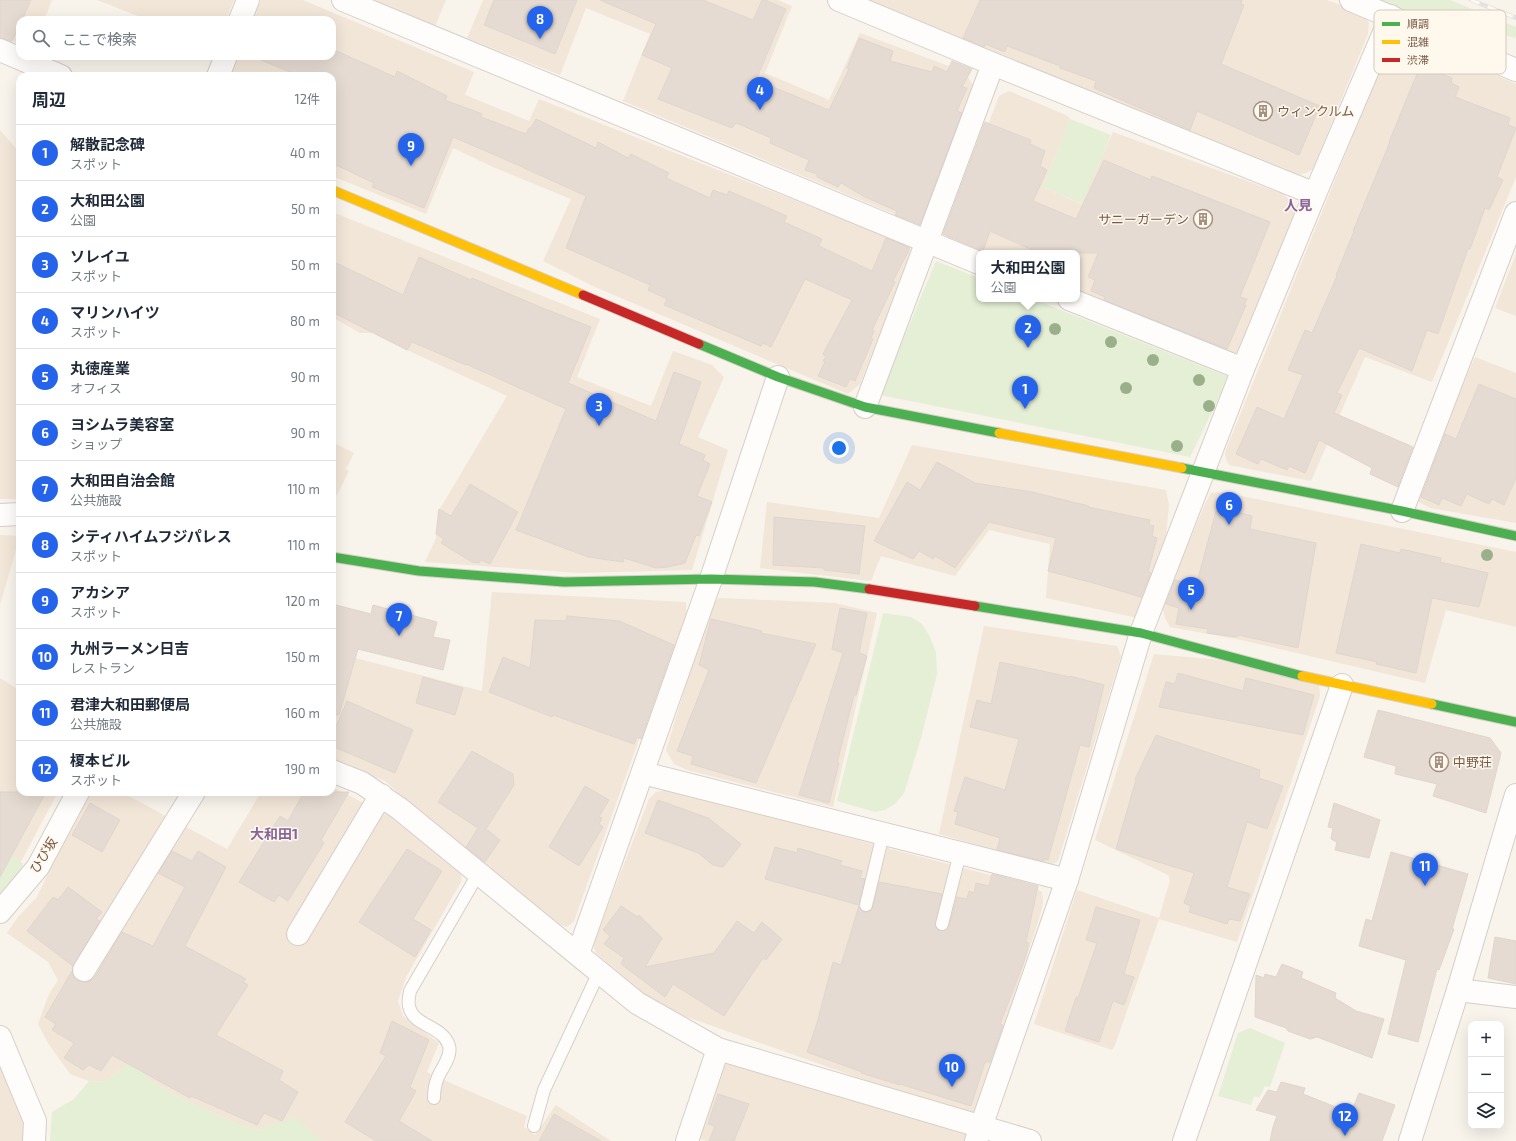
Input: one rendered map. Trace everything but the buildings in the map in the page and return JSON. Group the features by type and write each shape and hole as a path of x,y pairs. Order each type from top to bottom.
{"street":[{"path":"242,16 248,0"},
{"path":"343,0 976,262"},
{"path":"838,0 1315,194"},
{"path":"1351,0 1376,10"},
{"path":"2,54 16,59"},
{"path":"978,1134 1067,880 1141,633 1243,369 1374,56"},
{"path":"18,60 50,72"},
{"path":"220,72 224,60"},
{"path":"865,407 993,64"},
{"path":"1506,66 1516,70"},
{"path":"336,192 778,377 865,407 1402,511 1516,536"},
{"path":"1402,511 1516,213"},
{"path":"1076,302 1243,369"},
{"path":"578,954 711,579 778,377"},
{"path":"0,515 16,514"},
{"path":"336,558 419,571 564,582 711,579 815,582 846,585 1141,633 1288,673 1516,722"},
{"path":"1184,1141 1342,685"},
{"path":"336,772 362,782 381,795 637,1003 718,1049 978,1134 1030,1141"},
{"path":"643,773 1067,880"},
{"path":"298,934 381,795"},
{"path":"1410,1141 1458,990 1516,795"},
{"name":"ひび坂","path":"0,912 38,867 76,796"},
{"path":"84,970 192,796"},
{"path":"1458,990 1516,998"},
{"path":"0,1037 35,1121 34,1141"},
{"path":"687,1141 718,1049"}],"lane":[{"path":"866,905 883,834"},
{"path":"942,924 960,853"},
{"path":"434,1098 438,1078 448,1058 450,1047 445,1036 412,1015 409,1005 410,991 478,874"},
{"path":"534,1126 544,1090 599,972"}],"shaded area":[{"path":"0,0 52,0 46,16 16,16 16,42 0,36"},
{"path":"97,0 234,0 228,16 138,16"},
{"path":"261,0 303,0 474,72 465,95 529,121 539,99 905,244 910,250 909,259 860,384 848,394 595,287 543,261 571,199 493,167 453,148 426,214 336,178 336,72 232,72 236,60 336,60 336,16 255,16"},
{"path":"377,0 446,0 435,26 376,2"},
{"path":"483,0 778,0 792,6 765,73 829,100 860,33 965,72 973,85 925,216 914,219 899,216 623,101 650,34 586,8 560,75 467,38"},
{"path":"855,0 1327,0 1363,14 1369,23 1368,34 1313,169 1306,173 1294,176"},
{"path":"1378,74 1494,74 1516,84 1516,177 1432,382 1365,357 1311,481 1229,465 1225,452"},
{"path":"1009,91 1068,116 1070,119 1043,187 1081,204 1113,132 1283,194 1297,207 1240,350 1229,358 1080,298 1080,250 976,250 976,252 955,248 946,236 999,96"},
{"path":"0,130 16,148 16,499 0,499"},
{"path":"336,214 600,319 577,377 651,406 673,351 712,365 724,377 698,437 728,450 692,570 578,573 425,562 436,538 438,512 507,396 407,350 376,333 360,333 336,319"},
{"path":"1516,254 1516,316 1495,308"},
{"path":"1475,357 1516,373 1516,523 1430,508 1417,501 1445,425"},
{"path":"336,444 354,453 346,469 349,471 337,495"},
{"path":"912,445 1166,490 1169,505 1166,536 1138,618 1046,598 1050,544 989,530 955,576 881,556 871,581 760,568 767,502 879,518"},
{"path":"1222,492 1516,552 1516,627 1446,610 1425,683 1241,640 1170,627 1165,618 1162,605 1206,502 1211,493"},
{"path":"0,535 16,536 16,550 0,605"},
{"path":"492,592 686,602 686,622 662,687 656,692 574,921 567,927 558,924 416,809 385,781 336,763 336,653 482,691"},
{"path":"719,598 835,603 877,613 833,807 687,770 674,764 666,750 710,606"},
{"path":"984,626 1117,646 1121,656 1058,861 1049,866 939,834"},
{"path":"1154,654 1230,661 1319,684 1320,696 1237,942 1159,919 1112,1050 1034,1024 1077,890 1159,918 1170,880 1168,875 1095,840"},
{"path":"0,678 16,688 16,796 56,796 17,869 0,863"},
{"path":"336,789 389,816 462,872 461,882 406,977 398,1001 403,1016 439,1043 427,1072 527,1116 524,1127 535,1135 556,1105 611,1141 321,1141 296,1118 259,1130 242,1126 180,1098 147,1078 133,1061 104,1082 89,1081 70,1074 48,1043 38,1024 48,996 58,980 48,962 7,933 18,917 37,897 87,796 128,796 227,849 259,796 336,796"},
{"path":"668,790 1031,886 1042,892 1043,904 1038,922 980,1101 973,1113 876,1084 659,1007 596,953 593,945 649,799 656,792"},
{"path":"731,1062 987,1141 706,1141 697,1138 723,1066"},
{"path":"0,1064 13,1100 27,1121 26,1141 0,1141"}],"green space":[{"path":"1380,0 1450,0 1474,10 1405,10"},
{"path":"1506,23 1516,27 1515,38 1506,35"},
{"path":"1070,119 1111,135 1082,204 1043,187"},
{"path":"936,261 976,277 976,302 1041,302 1229,377 1190,457 880,395"},
{"path":"883,613 911,617 922,624 929,635 936,652 937,674 921,738 904,793 896,803 885,810 875,812 837,801"},
{"path":"0,841 23,864 20,876 0,900"},
{"path":"1250,1028 1285,1043 1270,1087 1265,1086 1259,1098 1254,1096 1251,1105 1218,1096 1238,1033"},
{"path":"133,1061 147,1078 180,1098 242,1126 259,1130 296,1117 321,1141 50,1141 52,1112 74,1099 89,1081 104,1082"}],"railway":[{"path":"1471,0 1496,10"},
{"path":"1506,14 1516,18"}],"traffic: fast":[{"path":"699,344 778,377 865,407 999,433"},
{"path":"1182,468 1402,511 1516,536"},
{"path":"336,558 419,571 564,582 711,579 815,582 869,589"},
{"path":"975,606 1141,633 1302,676"},
{"path":"1432,704 1516,722"}],"traffic: slow":[{"path":"336,192 583,295"},
{"path":"999,433 1182,468"},
{"path":"1302,676 1432,704"}],"traffic: jam":[{"path":"583,295 699,344"},
{"path":"869,589 975,606"}],"place":[{"name":"シティハイムフジパレス","path":"540,39"},
{"name":"マリンハイツ","path":"760,110"},
{"name":"ウィンクルム","path":"1263,111"},
{"name":"アカシア","path":"411,166"},
{"name":"サニーガーデン","path":"1203,219"},
{"name":"大和田公園","path":"1028,348"},
{"name":"解散記念碑","path":"1025,409"},
{"name":"ソレイユ","path":"599,426"},
{"name":"ヨシムラ美容室","path":"1229,525"},
{"name":"丸徳産業","path":"1191,610"},
{"name":"大和田自治会館","path":"399,636"},
{"name":"中野荘","path":"1439,762"},
{"name":"君津大和田郵便局","path":"1425,886"},
{"name":"九州ラーメン日吉","path":"952,1087"},
{"name":"榎本ビル","path":"1345,1136"}],"district":[{"name":"人見","path":"1298,204"},
{"name":"大和田1","path":"274,833"}]}
